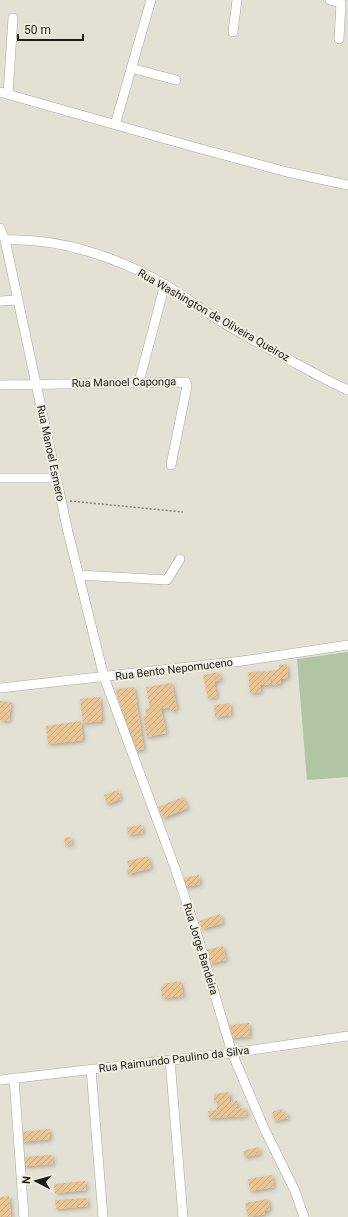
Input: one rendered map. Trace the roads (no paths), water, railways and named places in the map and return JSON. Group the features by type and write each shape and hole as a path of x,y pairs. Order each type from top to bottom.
{"street":[{"path":"115,125 152,0"},
{"path":"233,32 237,0"},
{"path":"330,0 341,3 339,39"},
{"path":"13,18 4,93 256,164 348,185"},
{"path":"131,68 176,80"},
{"name":"Rua Manoel Esmero","path":"0,228 5,240 56,478 104,677"},
{"name":"Rua Washington de Oliveira Queiroz","path":"5,240 21,239 38,241 96,253 126,264 165,284 233,329 333,384 348,390"},
{"path":"139,382 165,284"},
{"path":"0,301 18,300"},
{"name":"Rua Manoel Caponga","path":"0,385 184,381 187,383 171,465"},
{"path":"0,478 56,478"},
{"path":"79,575 167,580 180,559"},
{"name":"Rua Bento Nepomuceno","path":"0,688 242,661 348,646"},
{"name":"Rua Jorge Bandeira","path":"104,677 175,868 196,931 232,1053 264,1128 295,1191 304,1217"},
{"name":"Rua Raimundo Paulino da Silva","path":"0,1080 232,1053 348,1036"},
{"path":"170,1060 183,1217"},
{"path":"91,1069 103,1217"},
{"path":"14,1078 24,1217"}]}
